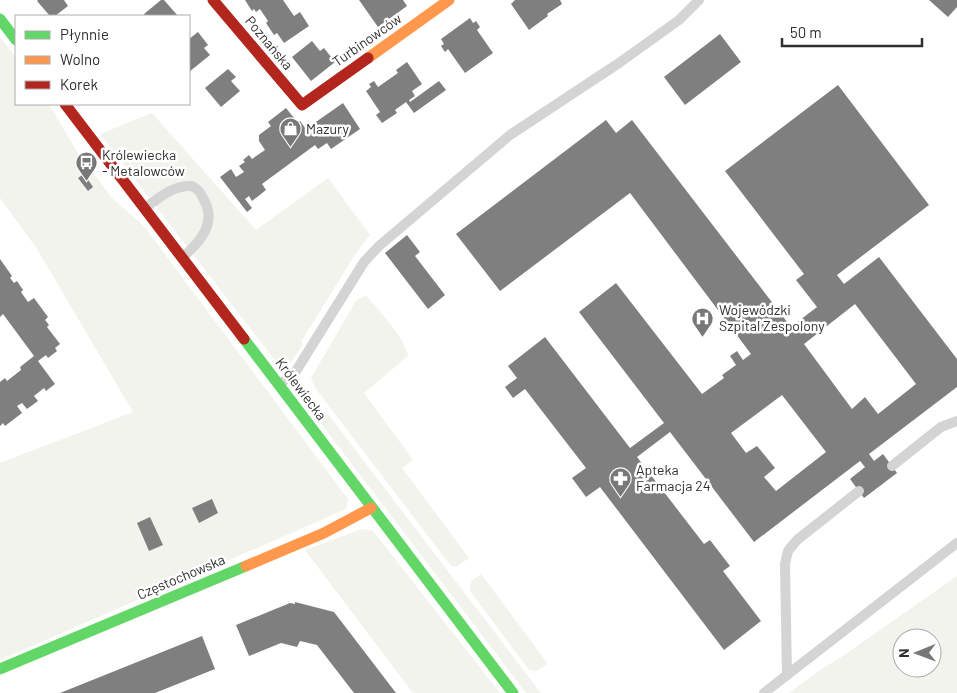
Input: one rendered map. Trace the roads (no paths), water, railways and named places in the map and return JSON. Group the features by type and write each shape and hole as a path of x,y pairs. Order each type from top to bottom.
{"main road":[{"name":"Poznańska","path":"213,0 302,105"},
{"name":"Turbinowców","path":"302,105 449,0"},
{"path":"0,19 15,39"},
{"name":"Królewiecka","path":"66,105 513,693"},
{"name":"Częstochowska","path":"0,669 324,533 372,508"}],"lane":[{"path":"279,385 296,371 361,267 379,246 510,135 631,55 679,20 698,0"},
{"path":"144,209 162,195 178,188 191,186 199,191 208,208 209,220 202,237 182,258"},
{"path":"892,466 941,427 957,420"},
{"path":"786,675 785,564 788,551 806,532 859,491"},
{"path":"764,693 957,543"}],"place":[{"name":"Mazury","path":"290,148"},
{"name":"Królewiecka - Metalowców","path":"86,182"},
{"name":"Wojewódzki Szpital Zespolony","path":"703,337"},
{"name":"Apteka Farmacja 24","path":"620,497"}]}
